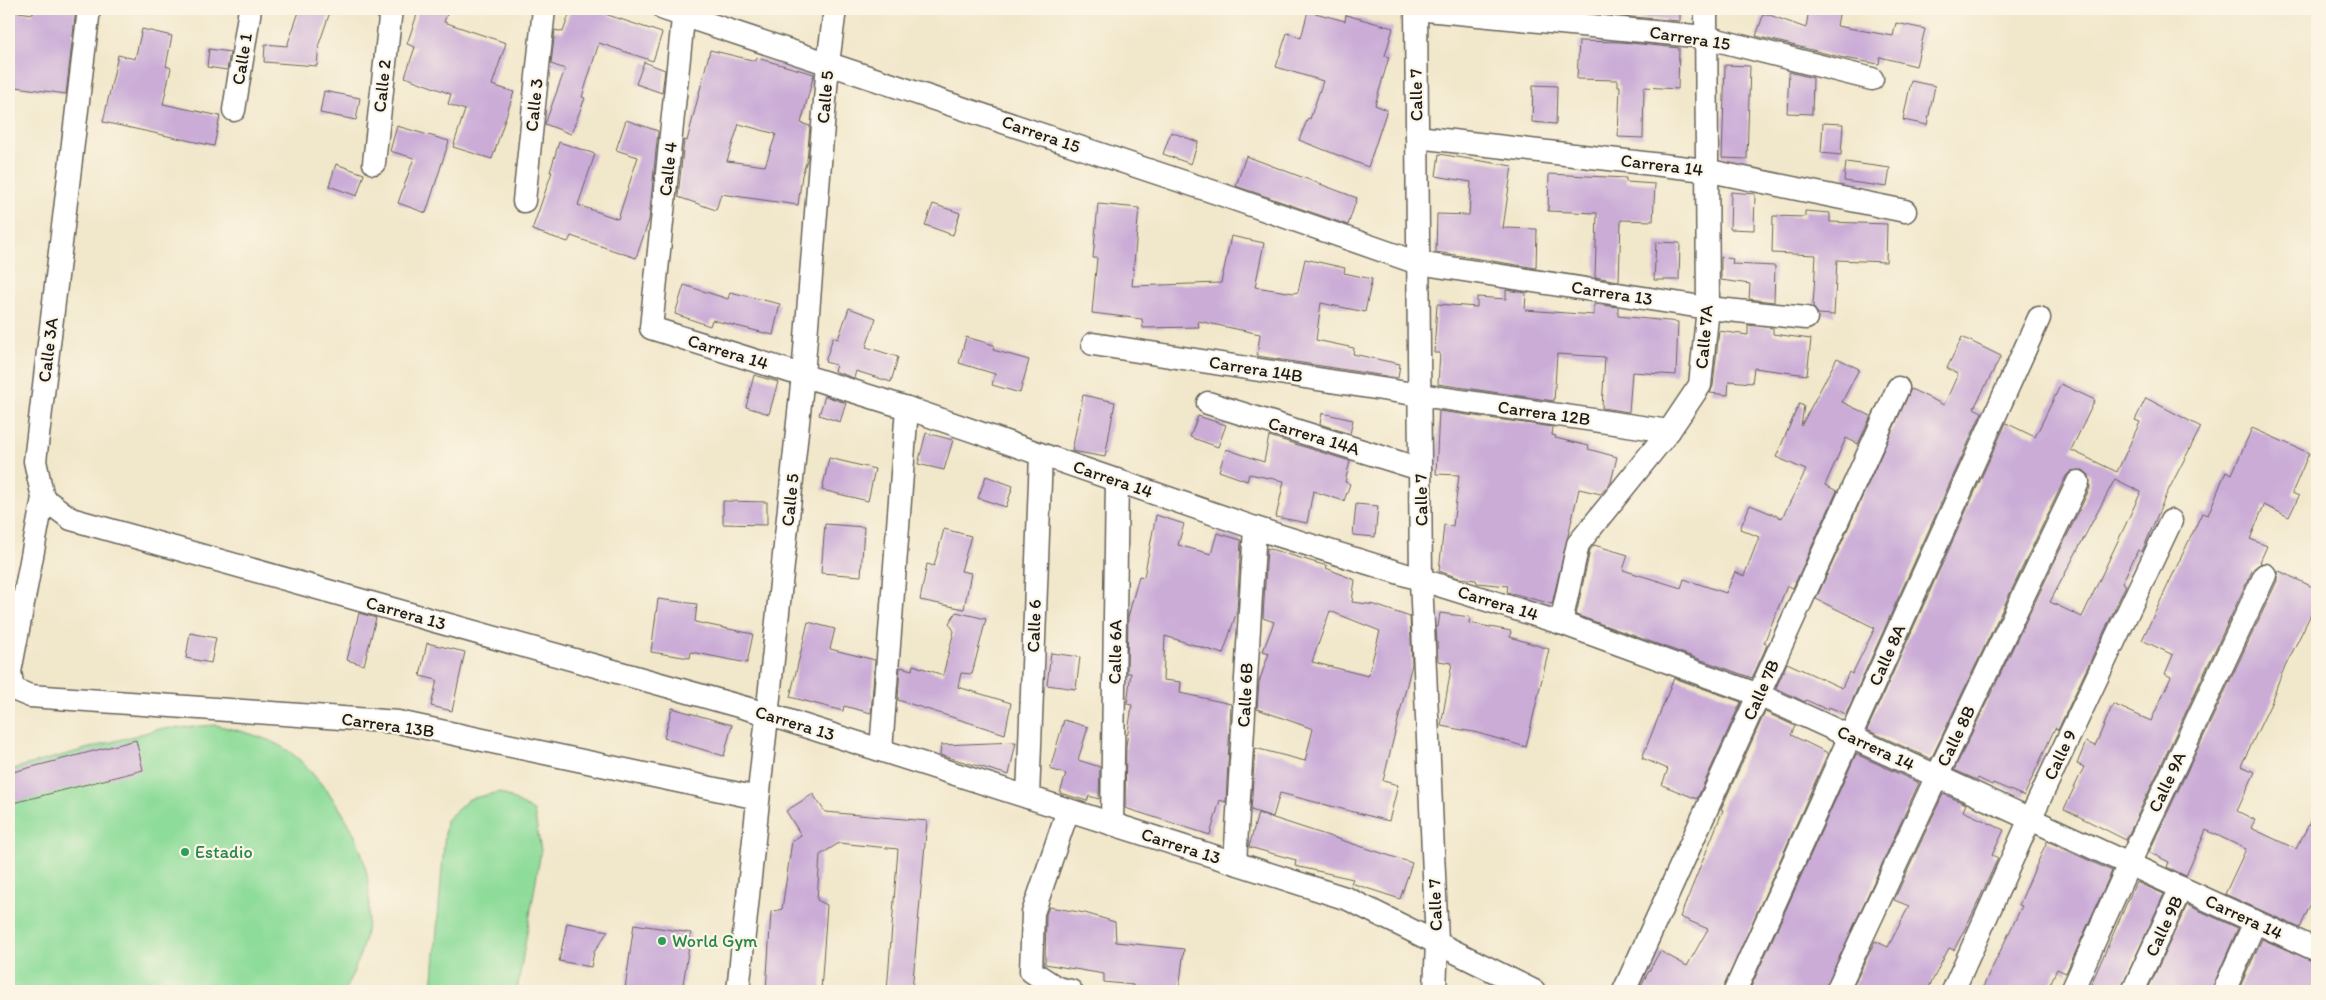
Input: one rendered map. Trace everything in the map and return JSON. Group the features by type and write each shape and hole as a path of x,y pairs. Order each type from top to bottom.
{"street":[{"name":"Calle 3A","path":"13,689 10,672 43,498 34,461 89,9"},
{"name":"Calle 1","path":"234,110 250,9"},
{"name":"Calle 2","path":"374,163 391,9"},
{"name":"Calle 3","path":"524,201 544,9"},
{"name":"Calle 5","path":"738,991 803,375 828,62 835,9"},
{"name":"Carrera 15","path":"1416,9 1705,37 1872,79"},
{"name":"Calle 7","path":"1416,9 1421,580 1437,942 1435,991"},
{"name":"Calle 7A","path":"1561,623 1578,544 1669,432 1700,385 1708,308 1705,170 1706,9"},
{"name":"Carrera 15","path":"677,11 1418,263"},
{"name":"Calle 4","path":"651,328 677,11"},
{"name":"Carrera 14","path":"1417,137 1705,170 1905,211"},
{"name":"Carrera 13","path":"1418,263 1708,308 1806,318"},
{"name":"Calle 8A","path":"1735,991 2039,318"},
{"name":"Carrera 14","path":"651,328 907,408 1255,528 1561,623 1759,695 2317,950"},
{"name":"Carrera 14B","path":"1093,344 1420,395"},
{"name":"Calle 7B","path":"1624,991 1898,388"},
{"name":"Carrera 12B","path":"1420,395 1669,432"},
{"name":"Carrera 14A","path":"1208,403 1420,469"},
{"path":"881,750 907,408"},
{"name":"Calle 6","path":"1028,797 1041,455"},
{"name":"Calle 6A","path":"1112,824 1117,480"},
{"name":"Calle 8B","path":"1837,991 1936,776 2078,482"},
{"name":"Carrera 13","path":"43,498 71,519 767,714 1348,899 1534,991"},
{"name":"Calle 9","path":"1953,991 2030,819 2171,521"},
{"name":"Calle 6B","path":"1235,863 1255,528"},
{"name":"Calle 9A","path":"2072,991 2129,864 2265,575"},
{"name":"Carrera 13B","path":"13,689 30,696 398,722 758,798"},
{"path":"1068,810 1033,913 1031,971 1057,988 1071,991"},
{"name":"Calle 9B","path":"2133,991 2181,888"},
{"path":"2224,991 2255,922"}],"green space":[{"name":"Estadio","path":"216,725 261,738 279,745 292,753 322,785 340,809 354,834 363,859 368,884 369,910 365,937 357,964 344,991 9,991 9,770 159,729"},
{"path":"500,792 534,811 541,851 517,991 432,991 446,820 469,799"}],"building":[{"path":"33,9 76,9 66,94 9,86 9,31 12,11 33,14"},
{"path":"300,9 331,9 319,44 317,66 264,62 265,44 287,46"},
{"path":"419,9 449,9 444,22 506,43 492,85 514,92 492,159 453,147 465,110 448,104 451,94 405,77 415,47 407,44"},
{"path":"571,9 606,9 605,14 662,33 653,61 599,43 582,97 585,98 571,134 545,124 565,69 551,64 555,30 563,32"},
{"path":"1621,9 1680,9 1680,21 1621,16"},
{"path":"1809,9 1840,9 1837,26 1893,36 1896,23 1925,29 1916,66 1880,57 1879,64 1844,58 1756,36 1764,13 1806,28"},
{"path":"1308,11 1345,21 1346,15 1393,28 1385,56 1389,57 1375,105 1387,110 1368,167 1299,140 1308,118 1310,119 1323,81 1276,67 1287,33 1301,38"},
{"path":"142,29 172,36 166,66 171,68 163,104 220,116 214,146 103,122 118,55 135,59"},
{"path":"1579,41 1621,42 1679,48 1678,89 1644,87 1643,138 1618,137 1620,86 1618,86 1618,80 1577,79"},
{"path":"209,49 230,52 227,70 207,67"},
{"path":"710,50 756,61 757,58 814,74 801,123 810,126 807,160 802,175 798,205 721,194 716,210 678,197 684,140 687,141","holes":["739,124 776,134 765,166 727,161"]},
{"path":"644,62 665,70 662,93 636,84"},
{"path":"1725,65 1750,66 1747,159 1722,158"},
{"path":"1789,72 1813,78 1812,114 1787,113"},
{"path":"1911,81 1935,86 1927,125 1903,120"},
{"path":"1533,85 1557,86 1556,124 1532,122"},
{"path":"324,91 360,98 356,120 320,113"},
{"path":"626,120 658,131 649,220 636,258 571,236 568,242 532,230 552,172 550,172 559,142 595,154 578,205 618,219 638,157 616,150"},
{"path":"1823,123 1843,124 1841,155 1821,153"},
{"path":"397,126 449,141 426,213 398,203 414,158 390,151"},
{"path":"1171,132 1198,142 1191,164 1163,154"},
{"path":"1439,154 1512,166 1503,228 1537,229 1536,268 1436,252 1437,214 1469,215 1471,182 1436,176"},
{"path":"1246,156 1357,198 1348,225 1236,186"},
{"path":"1846,162 1890,168 1887,187 1844,181"},
{"path":"336,164 364,174 357,196 329,186"},
{"path":"1549,174 1626,178 1626,182 1655,184 1653,221 1621,220 1619,281 1595,277 1597,213 1548,211"},
{"path":"1731,192 1755,194 1754,230 1730,229"},
{"path":"933,204 960,213 953,235 925,225"},
{"path":"1098,204 1139,208 1132,286 1221,283 1231,236 1264,243 1255,287 1298,292 1305,259 1345,268 1344,273 1372,279 1365,312 1321,303 1316,340 1354,348 1353,354 1400,364 1398,378 1257,356 1260,334 1198,321 1199,327 1143,328 1142,319 1092,313 1097,258 1093,258"},
{"path":"1805,211 1830,213 1830,222 1887,224 1886,262 1837,260 1834,315 1818,314 1813,307 1816,255 1772,253 1773,216 1805,217"},
{"path":"1656,242 1680,243 1679,280 1654,280"},
{"path":"1721,257 1733,259 1732,264 1775,266 1774,302 1749,299 1750,284 1721,280"},
{"path":"684,285 728,299 730,292 780,304 773,335 712,320 710,326 675,314"},
{"path":"1506,290 1526,293 1525,310 1594,315 1594,304 1618,307 1618,316 1678,322 1676,375 1632,372 1629,412 1602,408 1605,357 1557,354 1554,401 1438,384 1440,353 1434,353 1437,304 1477,307 1477,297 1506,299"},
{"path":"849,308 876,318 866,347 898,357 891,382 856,371 854,378 834,371 836,365 825,362 833,337 838,339"},
{"path":"1748,325 1773,328 1773,334 1811,339 1807,375 1754,368 1752,383 1729,381 1728,395 1710,393 1713,386 1719,331 1748,335"},
{"path":"966,337 994,345 993,350 1029,360 1020,393 992,385 995,374 959,363"},
{"path":"1962,337 2001,356 1974,408 1982,412 1846,714 1829,707 1828,710 1806,700 1805,702 1776,688 1787,663 1842,688 1849,672 1852,674 1875,628 1816,599 1911,389 1944,405 1958,374 1947,368"},
{"path":"1837,358 1859,369 1842,402 1871,416 1858,444 1846,438 1825,485 1837,491 1793,588 1787,586 1764,643 1767,644 1764,652 1752,678 1576,615 1590,550 1594,545 1628,555 1623,570 1681,588 1684,579 1726,593 1735,572 1744,576 1759,537 1740,529 1750,505 1782,518 1806,470 1776,457 1799,404 1804,406 1801,426"},
{"path":"754,375 778,382 769,414 746,407"},
{"path":"2061,384 2095,400 2071,450 2117,472 2140,422 2135,420 2146,398 2201,427 2166,495 2142,552 2138,550 2122,583 2126,585 2058,730 2055,728 2024,796 1954,770 2090,488 2089,475 2083,470 2071,471 2066,476 1931,759 1867,730 2006,423 2035,437","holes":["2115,479 2141,492 2082,617 2050,602"]},
{"path":"1083,395 1115,402 1105,457 1072,451"},
{"path":"825,396 846,403 840,422 819,415"},
{"path":"1439,411 1553,427 1552,435 1556,436 1555,438 1589,446 1588,449 1617,457 1611,482 1601,494 1579,489 1552,604 1507,592 1508,586 1477,583 1476,580 1459,578 1439,571 1444,525 1453,526 1459,475 1436,474"},
{"path":"1322,413 1353,420 1350,434 1320,424"},
{"path":"1198,416 1226,425 1218,447 1190,437"},
{"path":"2252,428 2309,453 2292,493 2299,496 2289,517 2264,505 2250,539 2267,546 2260,562 2262,563 2253,569 2126,840 2064,809 2084,767 2077,764 2086,742 2095,746 2113,704 2151,721 2171,677 2165,674 2173,655 2142,640 2202,513 2208,515 2226,471 2232,474"},
{"path":"926,433 953,440 944,470 918,464"},
{"path":"1269,436 1350,461 1345,482 1350,484 1344,501 1313,491 1307,523 1276,517 1284,481 1249,474 1247,481 1219,471 1226,449 1264,462"},
{"path":"829,458 875,469 868,501 822,490"},
{"path":"986,476 1013,486 1006,507 978,498"},
{"path":"723,501 767,502 767,525 723,524"},
{"path":"1356,504 1378,506 1375,537 1353,535"},
{"path":"1156,515 1184,524 1178,545 1211,554 1217,533 1241,540 1237,611 1223,654 1165,636 1163,680 1181,682 1180,693 1231,704 1226,802 1220,800 1210,835 1125,808 1126,746 1132,705 1127,704 1131,673 1127,673 1128,617 1139,576 1144,577"},
{"path":"825,524 864,527 861,576 821,573"},
{"path":"944,529 971,536 961,571 971,573 964,609 920,600 927,564 934,566"},
{"path":"1267,548 1327,566 1326,568 1355,580 1352,602 1375,605 1410,617 1412,664 1383,781 1398,785 1389,821 1280,793 1273,817 1251,810 1255,748 1305,761 1313,729 1257,709 1259,682 1269,653 1263,651 1274,622 1263,618","holes":["1330,611 1380,631 1368,676 1312,662"]},
{"path":"2277,570 2317,589 2317,602 2281,675 2273,699 2241,766 2255,772 2237,811 2255,820 2251,828 2296,849 2317,809 2317,890 2300,928 2225,894 2246,849 2206,830 2186,876 2167,867 2169,862 2149,852 2277,581"},
{"path":"658,599 697,604 695,622 753,634 747,663 691,652 690,658 651,652"},
{"path":"956,612 986,619 972,674 961,673 958,687 1011,703 1005,734 898,700 900,667 912,670 913,665 943,675 954,631 949,623"},
{"path":"359,613 376,618 364,665 347,660"},
{"path":"1440,613 1470,617 1469,623 1511,631 1510,637 1549,649 1526,747 1478,733 1441,726 1452,663 1438,661 1436,626 1438,627"},
{"path":"808,622 835,629 830,649 875,660 871,713 844,706 843,711 790,697"},
{"path":"190,633 216,638 211,663 186,658"},
{"path":"427,643 465,652 452,711 431,706 437,680 420,676"},
{"path":"1051,653 1080,657 1076,689 1047,685"},
{"path":"1674,678 1741,702 1697,799 1662,785 1668,769 1642,758"},
{"path":"672,708 732,725 724,756 664,738"},
{"path":"1765,712 1795,726 1791,735 1828,753 1722,991 1638,991 1660,951 1687,966 1708,929 1680,917 1723,810 1721,809"},
{"path":"1064,720 1088,727 1078,760 1100,767 1099,799 1089,796 1087,801 1060,793 1066,774 1050,769"},
{"path":"136,740 143,770 9,804 9,773"},
{"path":"1016,742 1009,775 940,755 941,745"},
{"path":"1856,754 1919,783 1824,991 1749,991"},
{"path":"813,794 825,812 927,821 912,991 887,991 898,849 839,843 820,855 817,900 827,905 821,991 766,991 771,912 782,909 792,841 801,835 786,811"},
{"path":"1943,794 1966,804 1963,811 2004,830 1992,855 1998,858 1974,911 1954,950 1949,948 1927,991 1851,991 1875,941 1888,947 1909,906 1894,900"},
{"path":"1258,813 1412,863 1400,899 1351,883 1353,879 1295,866 1296,860 1249,847"},
{"path":"2047,841 2112,871 2066,973 2057,969 2047,991 1981,991 2022,906 2019,905"},
{"path":"2136,882 2164,894 2120,991 2088,991"},
{"path":"2187,905 2238,928 2211,991 2147,991"},
{"path":"1049,907 1085,913 1115,922 1116,942 1184,949 1179,991 1132,991 1133,985 1104,982 1104,974 1045,964 1046,915"},
{"path":"567,923 608,931 594,952 591,967 559,961"},
{"path":"634,924 691,933 682,991 625,989"},
{"path":"2262,939 2317,963 2317,991 2238,991"}],"place":[{"name":"Estadio","path":"185,852"},
{"name":"World Gym","path":"662,941"}]}
